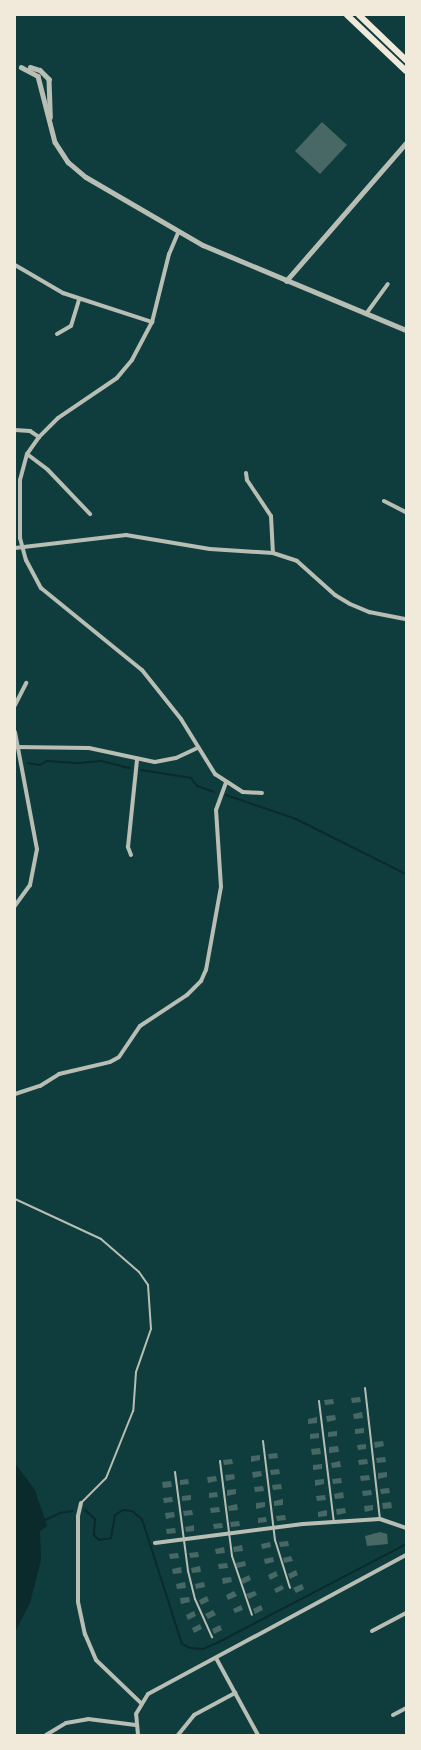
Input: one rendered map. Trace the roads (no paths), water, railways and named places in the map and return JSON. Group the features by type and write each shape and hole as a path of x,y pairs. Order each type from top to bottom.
{"highway":[{"path":"347,15 406,71"},
{"path":"359,15 406,60"}],"street":[{"path":"15,67 33,68 46,74 52,93 51,131"},
{"path":"21,67 34,71 44,93 51,131 61,153 76,170 178,233 286,281 406,330"},
{"path":"286,281 406,143"},
{"path":"178,233 169,254 152,322 145,341 117,378 58,418 39,437 28,454 20,480 22,547 30,571 41,588 142,670 181,719 211,769 226,783 243,792 262,793"},
{"path":"15,265 79,299 152,322"},
{"path":"366,314 388,284"},
{"path":"57,334 71,326 79,299"},
{"path":"15,430 30,431 39,437"},
{"path":"28,454 48,470 90,514"},
{"path":"246,473 247,480 271,516 273,552"},
{"path":"384,501 406,512"},
{"path":"15,548 126,535 210,550 273,552 297,561 335,595 350,604 369,612 406,619"},
{"path":"15,705 26,683"},
{"path":"15,732 37,849 30,885 15,906"},
{"path":"17,747 89,748 137,760 166,761 197,748"},
{"path":"131,855 128,847 137,760"},
{"path":"15,1094 40,1086 59,1074 110,1062 119,1057 140,1026 187,995 201,982 206,970 221,887 216,810 226,783"},
{"path":"81,1503 78,1516 78,1602 85,1634 96,1660 141,1703"},
{"path":"155,1543 183,1538 334,1522 380,1520 406,1528"},
{"path":"138,1735 136,1726 141,1703 148,1694 169,1680 216,1658 406,1555"},
{"path":"372,1631 406,1613"},
{"path":"216,1658 258,1735"},
{"path":"178,1735 194,1715 235,1693"},
{"path":"393,1714 406,1708"},
{"path":"46,1735 66,1723 88,1719 136,1726"}],"lane":[{"path":"15,1199 101,1239 139,1272 148,1285 151,1329 136,1372 133,1411 106,1478 81,1503"},
{"path":"365,1388 380,1520"},
{"path":"319,1401 334,1522"},
{"path":"263,1440 273,1528 290,1588"},
{"path":"220,1461 228,1533 238,1580 252,1615"},
{"path":"175,1472 183,1538 195,1599 212,1637"}],"water":[{"path":"15,1463 35,1490 47,1526 40,1531 41,1560 30,1603 15,1632"}],"waterway":[{"path":"28,763 40,765 47,761 79,763 101,761 130,768"},
{"path":"141,770 191,778 197,786 214,792"},
{"path":"226,795 296,819 406,874"},
{"path":"85,1510 95,1519 94,1535 99,1540 111,1538 115,1515 123,1510 132,1511 142,1519 182,1644 190,1648 203,1649 217,1643 406,1544"},
{"path":"45,1520 60,1513 73,1511"}]}
